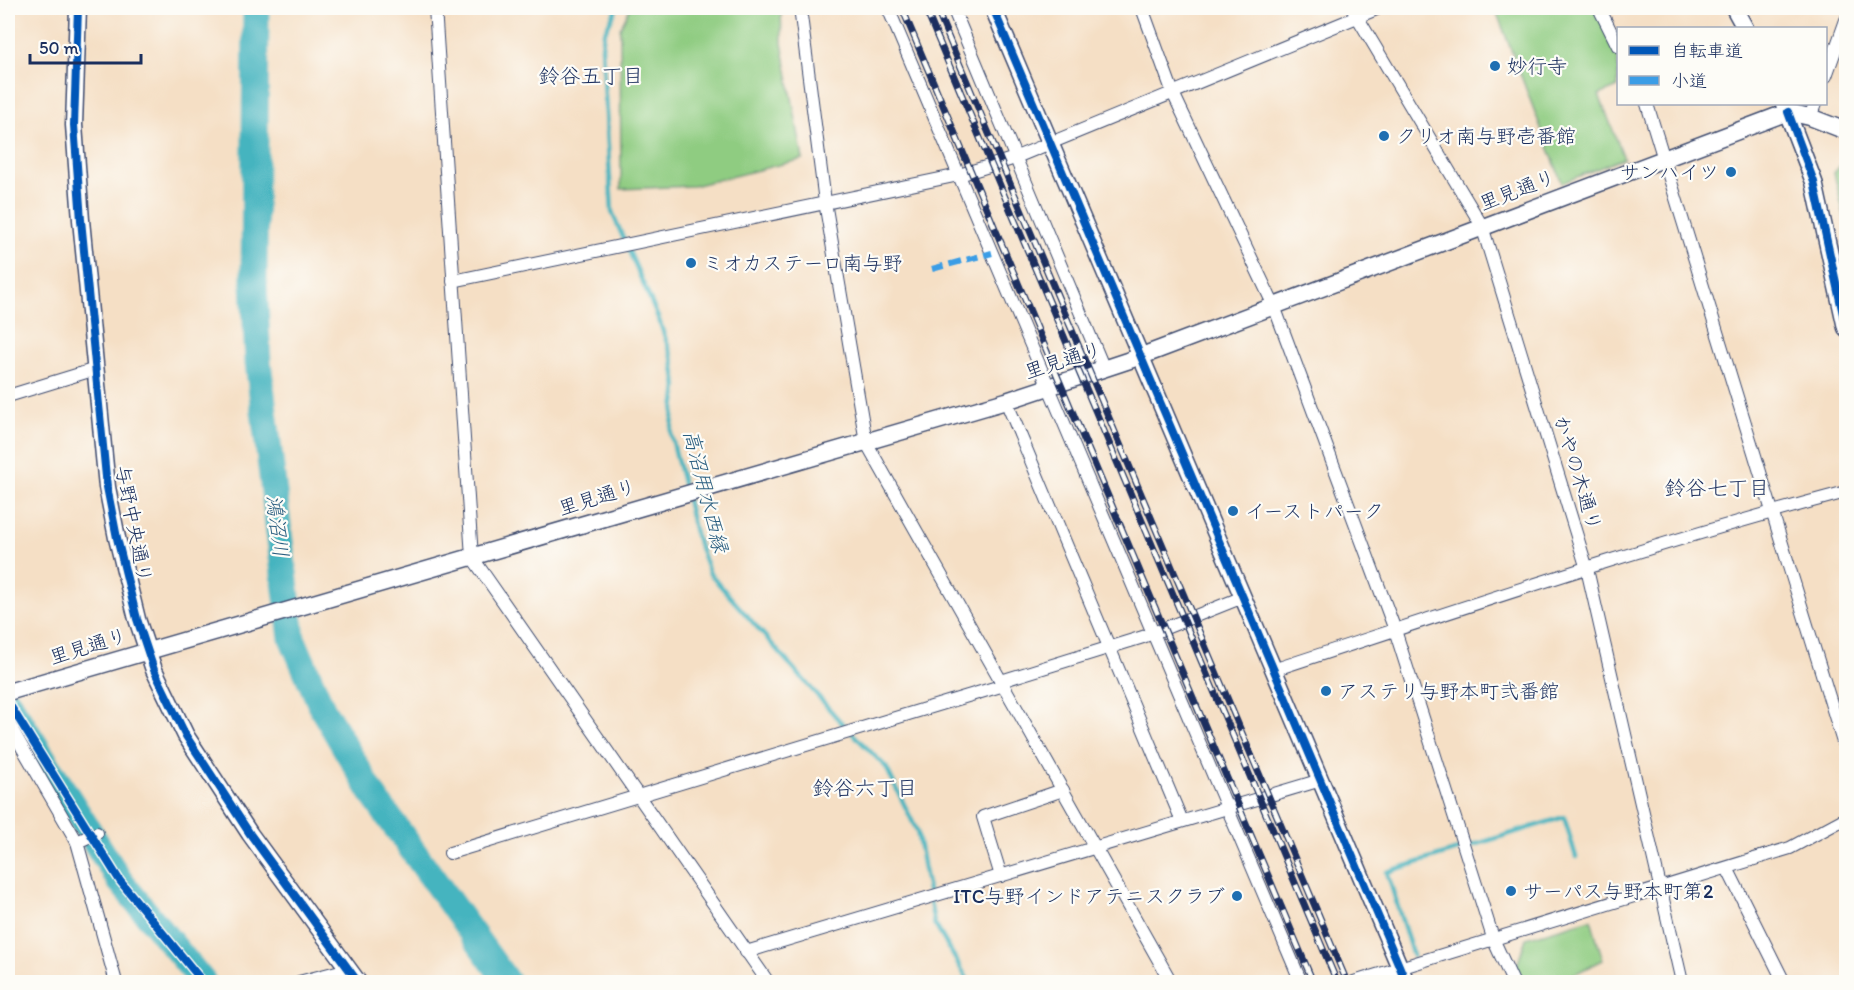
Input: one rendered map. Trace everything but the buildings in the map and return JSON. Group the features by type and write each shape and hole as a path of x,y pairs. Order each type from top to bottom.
{"street":[{"name":"与野中央通り","path":"78,8 74,125 107,487 117,538 146,650 173,712 214,782 353,976"},
{"path":"435,8 472,557 768,982"},
{"path":"800,8 825,202 866,442 1172,982"},
{"path":"888,8 1301,982"},
{"path":"953,8 1104,369"},
{"path":"993,8 1139,357 1244,597 1403,975"},
{"path":"1142,8 1173,93 1274,306 1395,630 1494,941 1513,982"},
{"path":"453,282 959,175 1050,144 1173,93 1355,12 1379,8"},
{"path":"1599,8 1617,44"},
{"path":"1734,8 1744,27"},
{"name":"かやの木通り","path":"1355,12 1482,226 1587,569 1682,982"},
{"path":"1827,73 1846,20"},
{"path":"1647,105 1846,752"},
{"path":"1846,131 1813,110 1786,108 1814,182 1846,328"},
{"name":"里見通り","path":"9,692 146,650 307,606 1006,401 1104,369 1665,157 1786,108"},
{"path":"8,396 96,369"},
{"path":"1006,401 1182,821"},
{"path":"1273,670 1587,569 1846,492"},
{"path":"450,853 861,729 1153,633 1244,597"},
{"path":"8,723 87,838 116,982"},
{"path":"746,952 1321,780"},
{"path":"1001,876 983,817 1063,790"},
{"path":"1354,982 1403,975 1494,941 1790,848 1846,818"},
{"path":"1727,868 1784,982"},
{"path":"299,982 353,976"}],"green space":[{"path":"630,8 781,8 782,43 803,159 693,186 621,189 620,28"},
{"path":"1495,8 1595,8 1617,53 1617,87 1599,95 1624,158 1562,183"},
{"path":"1846,158 1846,223 1834,173"},
{"path":"1591,919 1603,960 1566,978 1568,982 1521,982 1516,969 1526,938"}],"waterway":[{"name":"鴻沼川","path":"256,8 254,282 258,362 292,638 323,710 375,798 507,982"},
{"name":"高沼用水西縁","path":"617,8 604,33 602,47 612,212 659,320 673,360 677,387 671,434 696,537 710,574 839,720 886,767 917,831 934,923 969,982"},
{"path":"8,702 120,881 203,982"},
{"path":"1413,956 1387,872 1564,817 1576,857"}],"railway":[{"path":"902,8 1313,982"},
{"path":"925,8 1337,982"},
{"path":"936,8 1347,982"}],"marked path":[{"path":"932,269 992,253"}],"cycle path":[{"path":"78,8 74,125 81,220 107,487 137,619 154,670 186,736 250,834 358,982"},
{"path":"993,8 1406,982"},
{"path":"1788,112 1814,182 1846,328"},
{"path":"8,702 120,881 203,982"}],"place":[{"name":"妙行寺","path":"1495,66"},
{"name":"クリオ南与野壱番館","path":"1384,136"},
{"name":"サンハイツ","path":"1731,172"},
{"name":"ミオカステーロ南与野","path":"691,263"},
{"name":"イーストパーク","path":"1233,511"},
{"name":"アステリ与野本町弐番館","path":"1326,691"},
{"name":"サーパス与野本町第2","path":"1511,891"},
{"name":"ITC与野インドアテニスクラブ","path":"1237,896"}],"district":[{"name":"鈴谷五丁目","path":"591,75"},
{"name":"鈴谷七丁目","path":"1717,487"},
{"name":"鈴谷六丁目","path":"865,787"}]}
